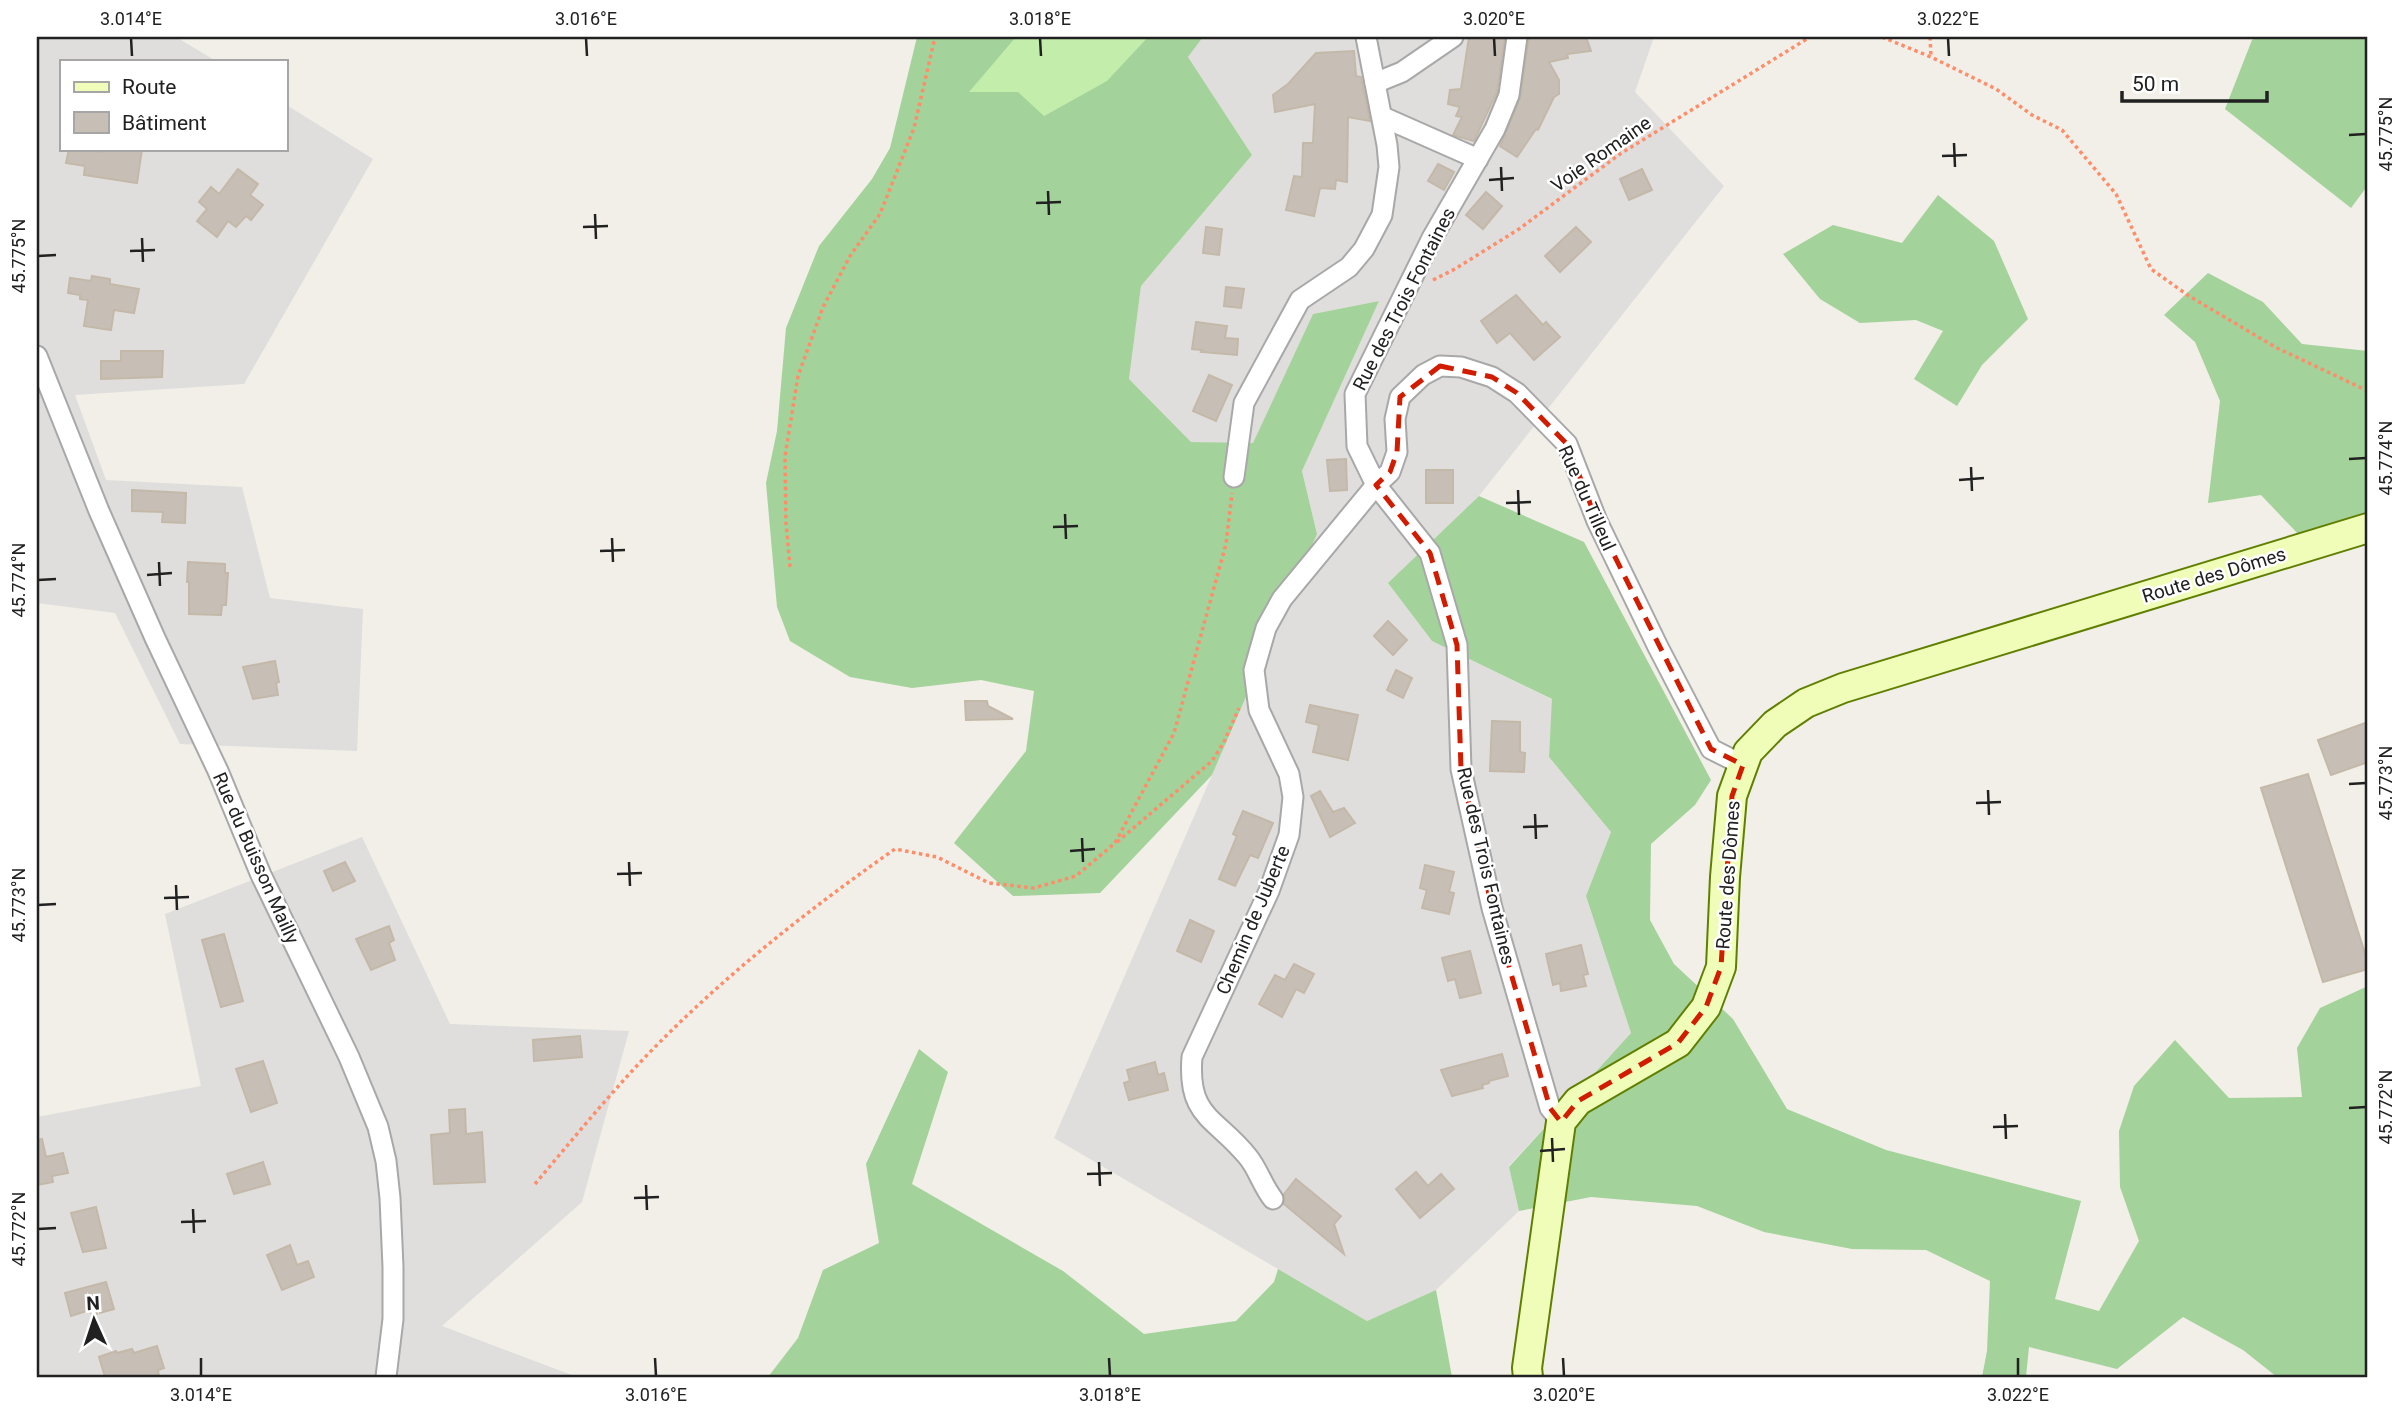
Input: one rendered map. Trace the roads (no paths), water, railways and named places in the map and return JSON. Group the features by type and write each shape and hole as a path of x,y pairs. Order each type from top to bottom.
{"street":[{"path":"1234,477 1244,404 1300,300 1349,267 1364,249 1382,215 1389,167 1383,117 1366,37"},
{"path":"1375,83 1402,72 1453,37"},
{"name":"Rue des Trois Fontaines","path":"1517,37 1509,94 1495,129 1432,238 1355,394 1357,446 1376,485 1430,553 1457,645 1461,769 1492,908 1550,1108 1561,1122"},
{"path":"1383,117 1478,159"},
{"name":"Rue du Buisson Mailly","path":"37,356 90,488 150,625 218,771 261,875 349,1057 378,1126 390,1198 393,1267 393,1319 383,1376"},
{"name":"Rue du Tilleul","path":"1376,485 1390,472 1398,452 1395,419 1400,397 1423,375 1440,366 1461,368 1492,377 1517,393 1567,444 1597,521 1711,749 1744,765"},
{"name":"Chemin de Juberte","path":"1273,1199 1262,1185 1249,1158 1199,1107 1190,1080 1192,1057 1269,891 1289,835 1293,797 1289,774 1259,710 1254,670 1266,628 1282,600 1376,485"},
{"name":"Route des Dômes","path":"1561,1122 1578,1101 1678,1042 1706,1007 1721,967 1732,796 1748,752 1775,724 1806,703 1843,688 2368,528"},
{"path":"1528,1377 1527,1367 1561,1122"}]}
